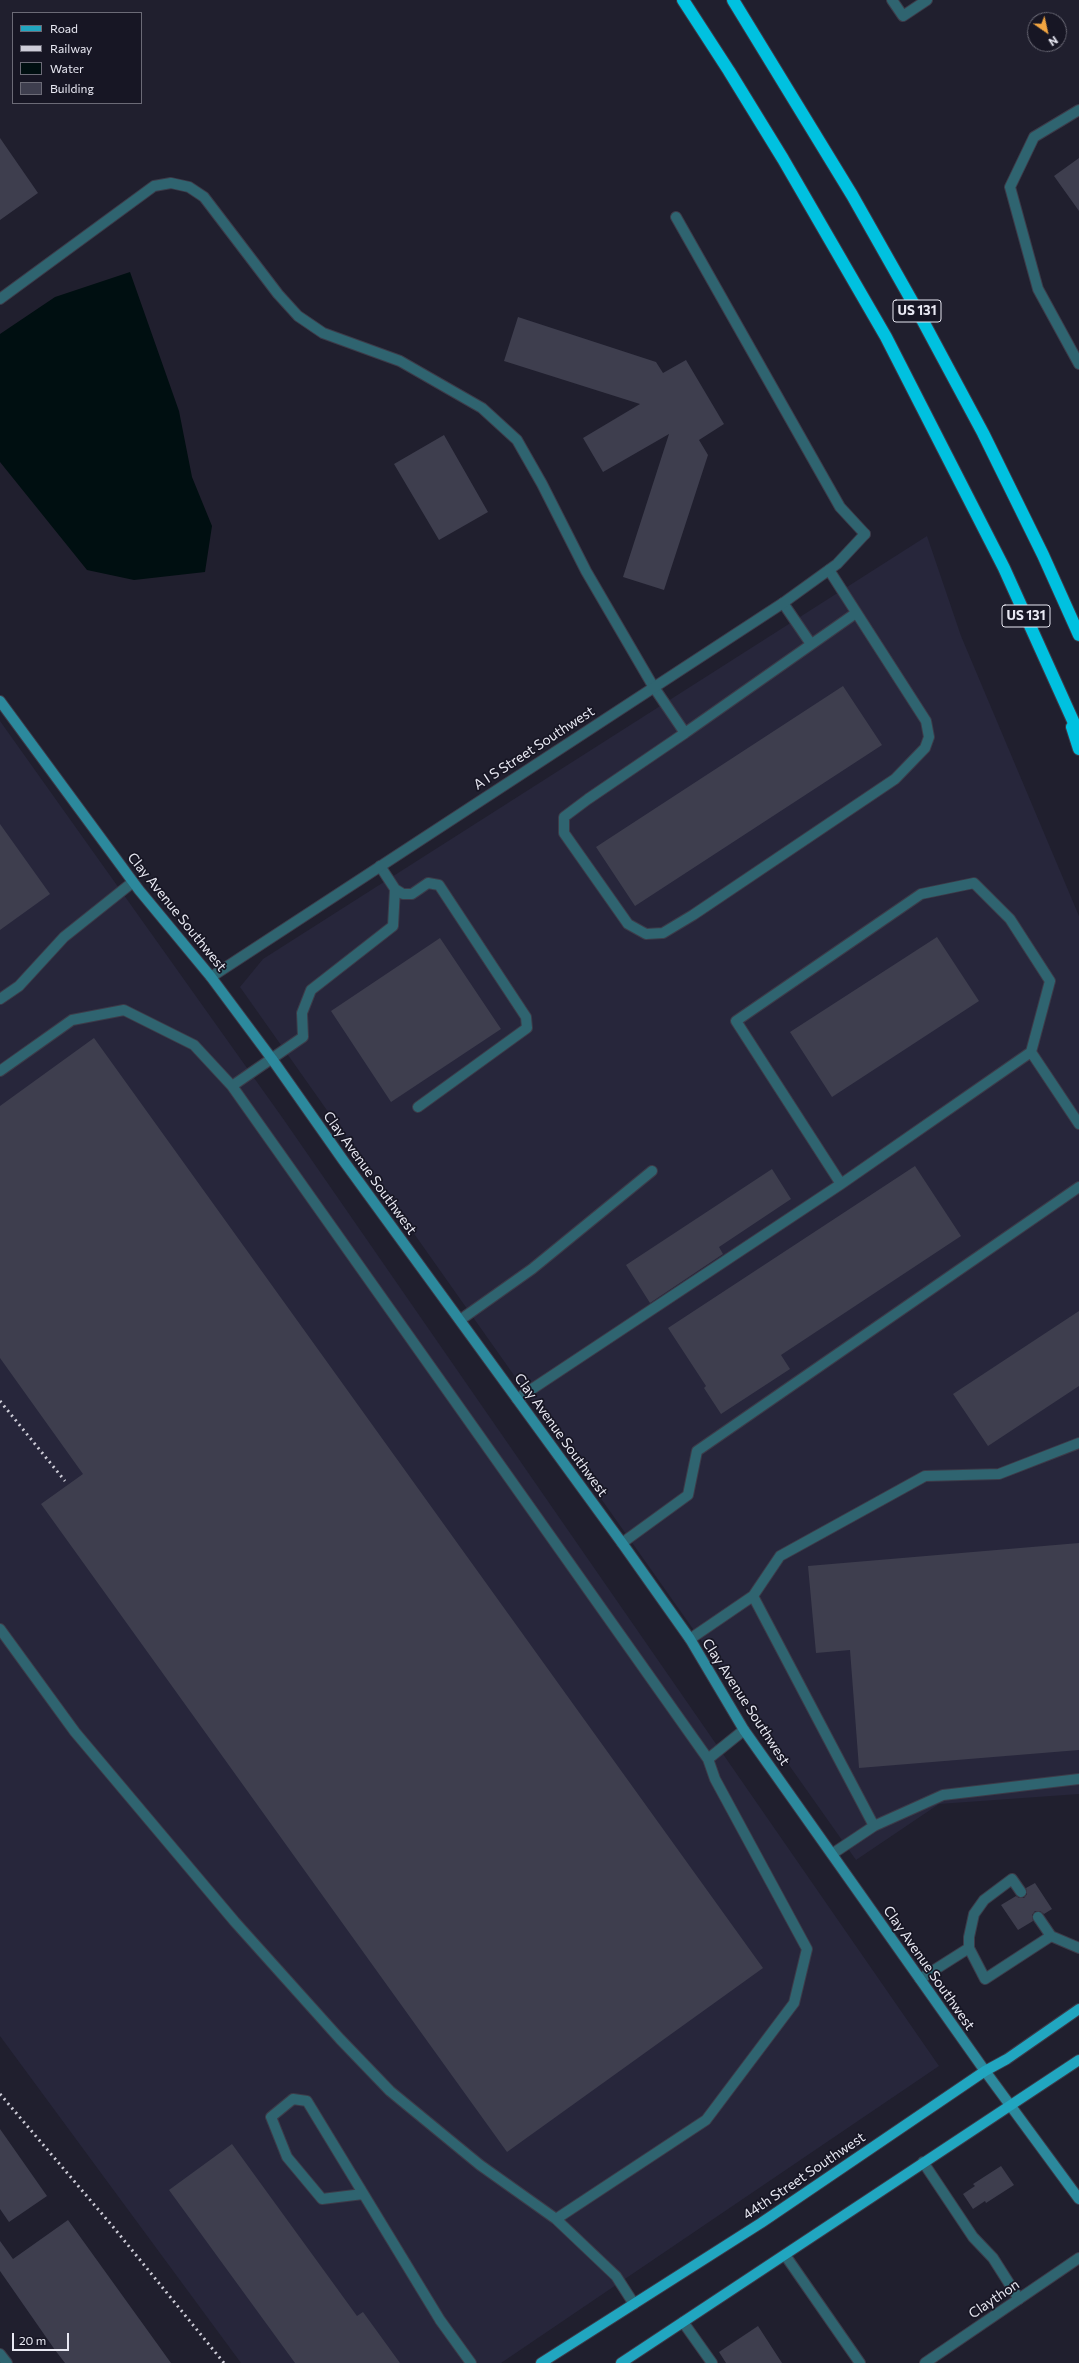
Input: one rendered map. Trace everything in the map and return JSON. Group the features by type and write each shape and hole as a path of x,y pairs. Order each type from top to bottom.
{"highway":[{"name":"US 131","path":"683,0 766,132 886,337 986,533 1062,693 1079,734"},
{"name":"US 131","path":"733,0 848,189 916,310 983,433 1043,555 1079,635"},
{"path":"1043,555 1079,626"},
{"path":"1062,693 1079,748"}],"main road":[{"name":"44th Street Southwest","path":"541,2363 761,2223 985,2072 1008,2060 1079,2009"},
{"path":"621,2363 1079,2060"}],"street":[{"path":"892,0 903,16 927,0"},
{"path":"1079,110 1034,137 1010,187 1038,289 1079,364"},
{"path":"0,299 154,186 171,183 189,187 204,198 278,294 298,316 323,333 400,361 482,408 517,440 542,484 586,572 653,686 685,732"},
{"name":"A I S Street Southwest","path":"211,977 653,686 783,603 837,564 865,534 840,507 676,217"},
{"path":"829,570 926,721 929,737 925,748 895,779 693,915 663,933 646,934 628,924 564,833 564,817 588,798 856,613"},
{"path":"783,603 811,644"},
{"name":"Clay Avenue Southwest","path":"0,701 133,882 211,977 272,1058 343,1160 622,1543 690,1639 744,1730 985,2072 1079,2199"},
{"path":"380,866 395,889 403,894 412,894 428,883 439,885 526,1017 527,1028 418,1108"},
{"path":"0,999 19,986 64,937 133,882"},
{"path":"517,1398 841,1184 1031,1052 1050,980 1010,919 974,883 920,894 736,1021 841,1184"},
{"path":"232,1086 303,1037 302,1013 311,990 393,926 395,889"},
{"path":"0,1071 72,1020 124,1010 194,1045 232,1086 708,1759 715,1779 807,1949 794,2003 706,2120 556,2220"},
{"path":"1031,1052 1079,1124"},
{"path":"460,1320 532,1269 652,1171"},
{"path":"622,1543 688,1495 697,1451 1079,1186"},
{"path":"690,1639 753,1596 780,1556 925,1476 999,1474 1079,1443"},
{"path":"753,1596 874,1826"},
{"path":"0,1629 75,1732 235,1922 379,2080 390,2091 480,2165 556,2220 616,2276 634,2304"},
{"path":"708,1759 744,1730"},
{"path":"832,1854 874,1826 943,1795 1079,1779"},
{"path":"1021,1892 1012,1879 984,1900 974,1914 969,1937 969,1948 985,1979 1051,1936"},
{"path":"1038,1917 1051,1936 1079,1948"},
{"path":"920,1979 969,1948"},
{"path":"363,2194 322,2199 287,2157 271,2117 293,2099 307,2101 440,2320 470,2363"},
{"path":"923,2162 973,2237 993,2258 1019,2299"},
{"path":"785,2255 860,2363"},
{"name":"Claython","path":"925,2363 1079,2258"},
{"path":"683,2322 712,2363"},
{"path":"0,2354 7,2363"}],"shaded area":[{"path":"927,536 961,636 1079,916 1079,1794 939,1804 856,1860 240,987 263,959"},
{"path":"0,721 284,1120 939,2066 501,2363 241,2363 0,2036"}],"water":[{"path":"130,272 179,411 192,477 212,526 205,572 134,580 87,570 0,462 0,334 55,297"}],"building":[{"path":"0,138 38,193 0,220"},
{"path":"1079,158 1079,211 1054,176"},
{"path":"518,317 656,362 663,373 686,360 724,424 699,440 708,455 664,590 623,577 669,434 603,472 583,438 640,404 504,361"},
{"path":"444,435 488,512 439,540 394,464"},
{"path":"843,686 882,745 635,906 596,847"},
{"path":"0,824 50,894 0,930"},
{"path":"937,937 979,1001 832,1097 790,1032"},
{"path":"440,938 501,1029 391,1102 331,1011"},
{"path":"94,1038 763,1968 507,2152 41,1504 83,1474 0,1358 0,1106"},
{"path":"915,1166 961,1236 781,1355 790,1369 721,1414 704,1388 706,1386 668,1328"},
{"path":"772,1169 791,1199 719,1247 723,1254 650,1303 626,1265"},
{"path":"1079,1311 1079,1386 988,1446 953,1394"},
{"path":"1079,1543 1079,1750 859,1768 850,1650 816,1653 808,1566"},
{"path":"1035,1883 1052,1909 1044,1914 1040,1911 1035,1911 1032,1915 1033,1921 1018,1930 1001,1905 1016,1896 1019,1898 1024,1898 1027,1894 1026,1888"},
{"path":"0,2129 47,2196 9,2222 0,2209"},
{"path":"232,2144 357,2316 363,2312 400,2363 295,2363 169,2190"},
{"path":"1001,2166 1014,2185 986,2203 985,2201 973,2209 963,2194 975,2186 973,2184"},
{"path":"68,2220 171,2363 65,2363 55,2350 0,2271 0,2241 13,2259"},
{"path":"758,2326 782,2363 726,2363 719,2352"}],"railway":[{"path":"0,1401 65,1481"},
{"path":"0,2094 114,2228 224,2363"}]}
